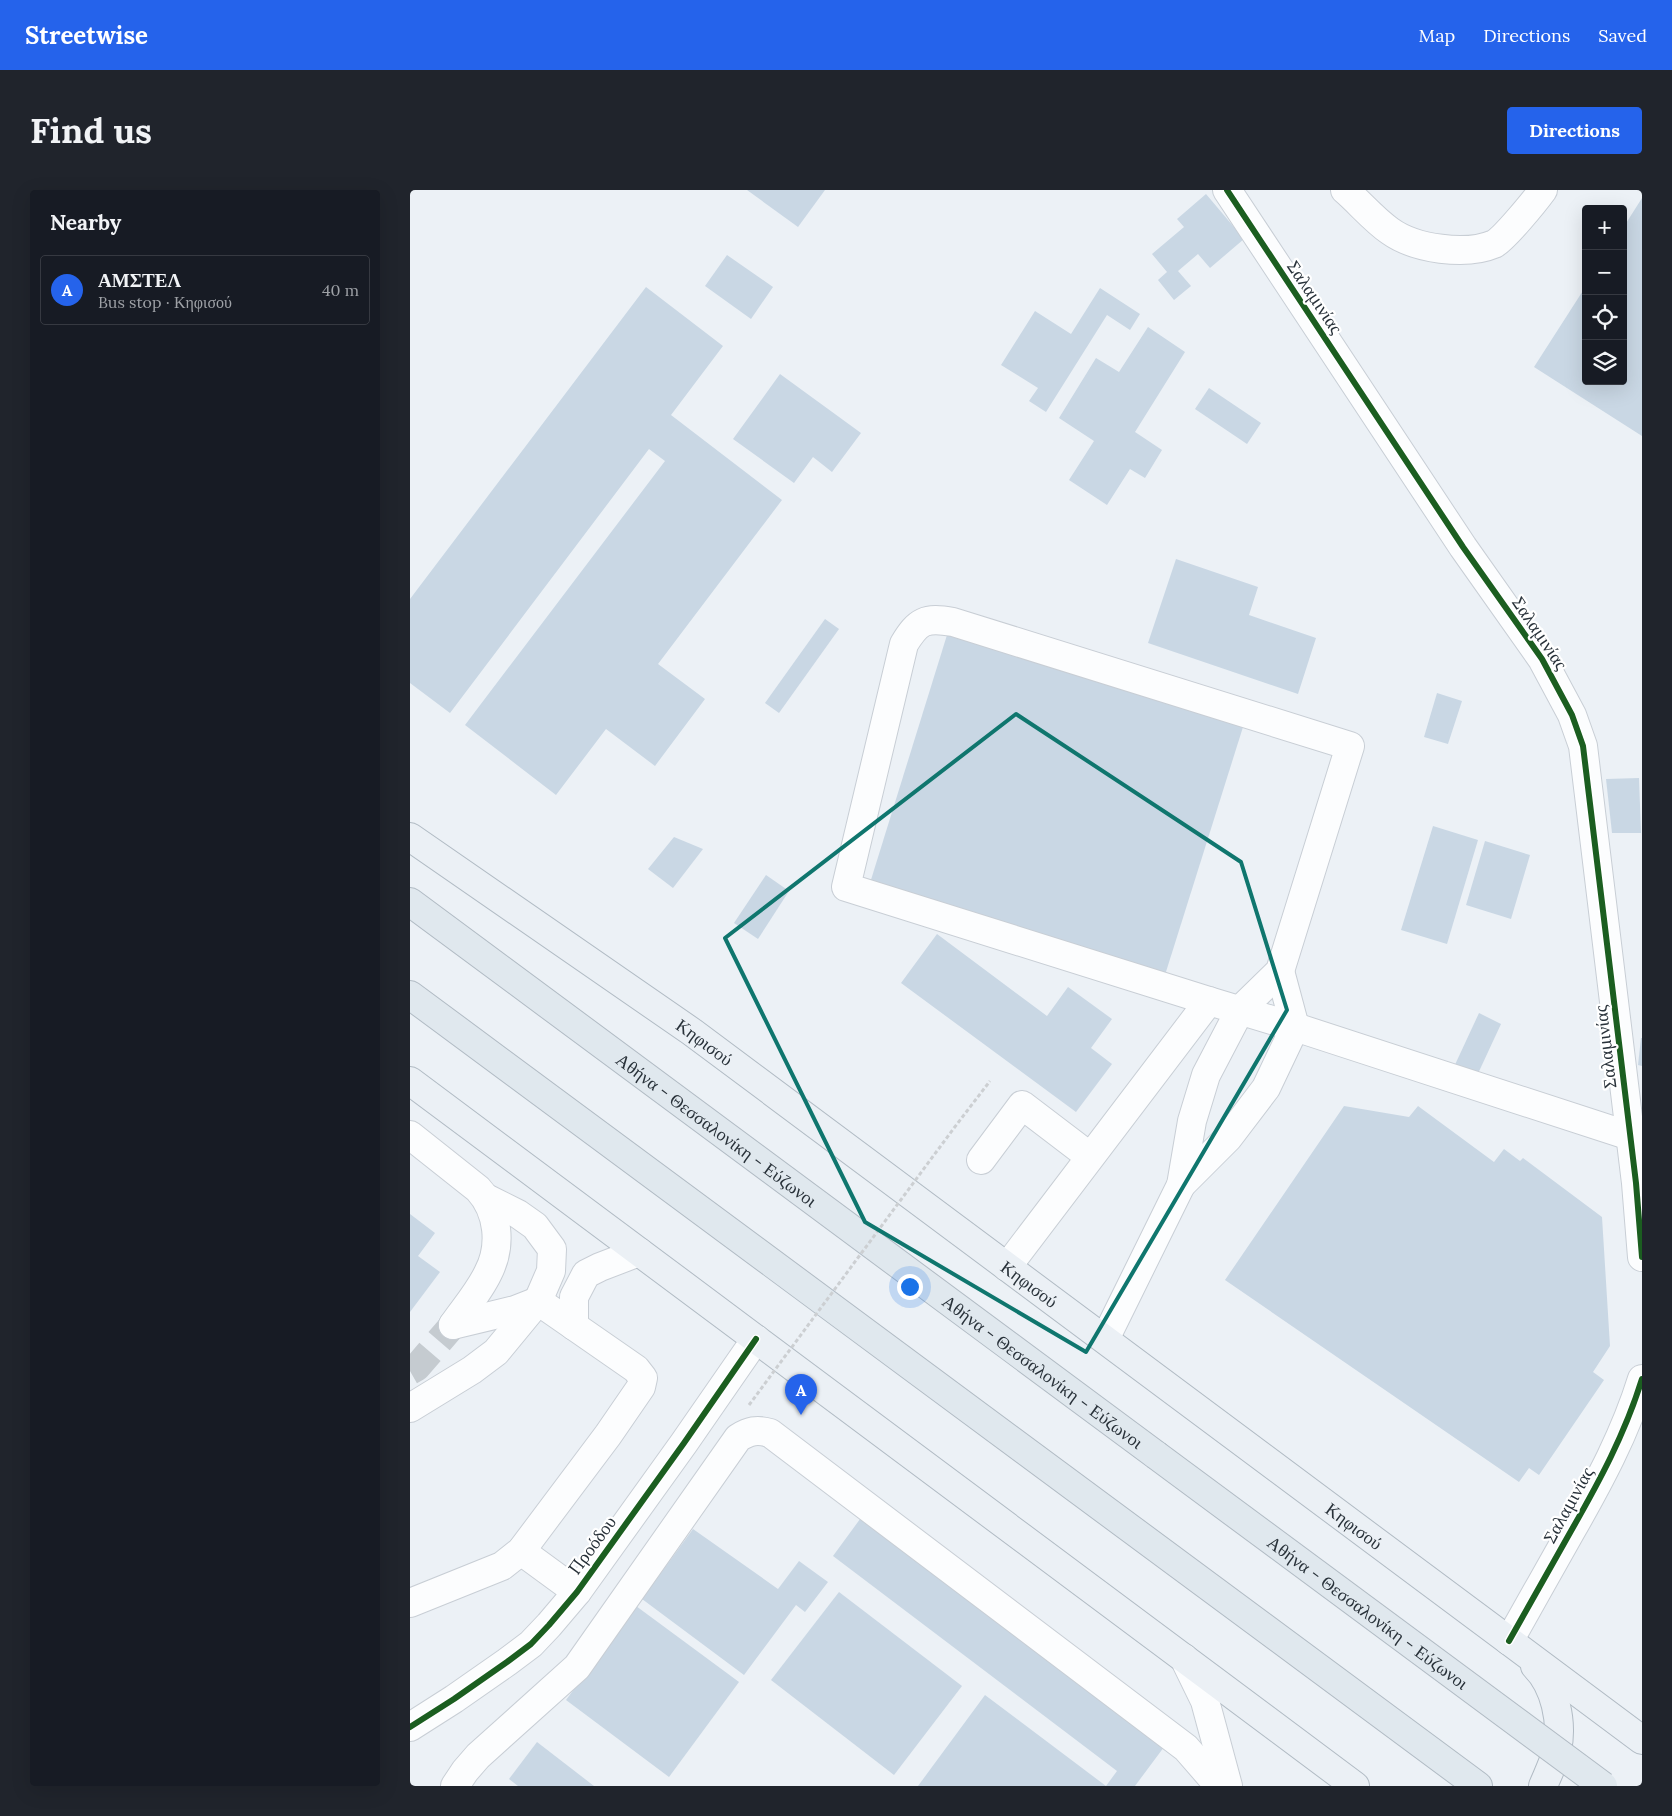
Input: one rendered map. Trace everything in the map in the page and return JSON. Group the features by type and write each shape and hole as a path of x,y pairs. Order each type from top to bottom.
{"highway":[{"name":"Αθήνα - Θεσσαλονίκη - Εύζωνοι","path":"410,902 1603,1786"},
{"path":"410,994 1478,1786"}],"main road":[{"name":"Κηφισού","path":"410,837 692,1032 1642,1740"},
{"path":"410,1081 1355,1786"},
{"path":"1509,1641 1538,1670 1550,1687 1556,1707 1559,1729 1558,1748 1543,1786"}],"street":[{"name":"Σαλαμινίας","path":"1227,190 1458,539 1542,659 1572,715 1583,746 1630,1136 1642,1257"},
{"path":"1345,190 1391,232 1422,246 1462,251 1495,244 1543,190"},
{"path":"1104,1340 1181,1185 1192,1121 1206,1076 1240,1010 1280,971 1350,746 952,622 938,620 924,622 912,630 904,644 846,887 1209,1001 1240,1010 1295,1027 1630,1136"},
{"path":"1181,1185 1228,1138 1266,1088 1295,1027 1280,971"},
{"path":"1007,1267 1089,1156 1209,1001"},
{"path":"981,1160 1022,1105 1089,1156"},
{"path":"410,1135 478,1189 486,1198 495,1221 497,1236 494,1255 488,1273 453,1325 515,1310 538,1301"},
{"path":"410,1408 472,1370 496,1352 538,1301 551,1272 552,1249 535,1226 518,1214 486,1198"},
{"path":"574,1326 574,1297 586,1274 639,1252"},
{"path":"410,1603 502,1566 521,1551 603,1442 641,1387 644,1378 636,1369 538,1301"},
{"name":"Προόδου","path":"410,1726 454,1699 531,1644 577,1592 756,1339"},
{"name":"Σαλαμινίας","path":"1509,1641 1605,1471 1625,1426 1642,1379"},
{"path":"455,1786 478,1756 577,1667 738,1438 753,1430 761,1430 770,1433 1186,1748 1219,1786"},
{"path":"521,1551 577,1592"},
{"path":"1184,1658 1205,1701 1228,1786"}],"path":[{"path":"749,1405 990,1081"}],"highlighted area":[{"path":"1016,714 1241,862 1287,1010 1086,1352 865,1222 725,938"}],"building":[{"path":"747,190 825,190 798,227"},
{"path":"1206,194 1244,239 1210,268 1198,254 1178,271 1191,286 1174,300 1158,280 1167,272 1152,254 1184,227 1177,219"},
{"path":"1642,198 1642,436 1534,367 1582,292 1582,385 1627,385 1627,222"},
{"path":"727,255 773,287 751,319 705,286"},
{"path":"646,287 723,346 671,415 782,500 658,664 705,699 655,766 606,729 556,795 465,725 665,461 649,449 450,713 410,683 410,599"},
{"path":"1100,288 1140,314 1130,330 1107,315 1046,412 1029,401 1038,388 1001,365 1035,311 1071,334"},
{"path":"1148,327 1185,352 1135,432 1162,450 1145,478 1130,469 1107,505 1069,480 1094,441 1059,418 1096,358 1119,372"},
{"path":"780,374 861,433 832,472 813,457 794,483 733,439"},
{"path":"1209,388 1261,423 1247,444 1195,409"},
{"path":"1176,559 1258,587 1249,615 1316,638 1298,694 1148,643"},
{"path":"825,619 839,629 779,713 765,703"},
{"path":"947,635 1243,727 1165,975 870,883"},
{"path":"1437,693 1462,701 1448,744 1424,737"},
{"path":"1639,778 1641,833 1612,833 1606,779"},
{"path":"1433,826 1478,840 1447,944 1401,930"},
{"path":"674,837 703,849 673,888 648,869"},
{"path":"1485,841 1530,855 1511,919 1466,905"},
{"path":"766,875 789,891 758,939 734,923"},
{"path":"937,934 1047,1016 1068,987 1112,1019 1091,1048 1112,1064 1076,1112 901,983"},
{"path":"1479,1013 1501,1024 1475,1080 1453,1069"},
{"path":"1642,1038 1642,1066 1638,1065"},
{"path":"1344,1106 1409,1117 1418,1106 1494,1162 1504,1149 1520,1161 1523,1158 1602,1217 1610,1346 1593,1372 1604,1380 1539,1475 1529,1468 1519,1482 1225,1280"},
{"path":"410,1214 435,1233 418,1256 440,1272 410,1312"},
{"path":"863,1515 1167,1743 1135,1786 1106,1786 1117,1771 833,1556"},
{"path":"693,1529 778,1589 799,1561 828,1582 805,1612 796,1605 744,1675 642,1599"},
{"path":"839,1592 962,1686 894,1775 771,1680"},
{"path":"636,1606 739,1682 669,1777 566,1700"},
{"path":"985,1695 1106,1786 918,1786"},
{"path":"537,1742 594,1786 518,1786 509,1779"}],"tunnel":[{"path":"410,1371 417,1367 453,1325"}],"cycle path":[{"path":"1227,190 1463,547 1542,659 1572,715 1583,746 1636,1183 1642,1257"},
{"path":"410,1727 507,1662 531,1644 549,1625 577,1592 756,1339"},
{"path":"1509,1641 1601,1476 1628,1419 1642,1379"}],"place":[{"name":"ΑΜΣΤΕΛ","path":"801,1415"}]}
